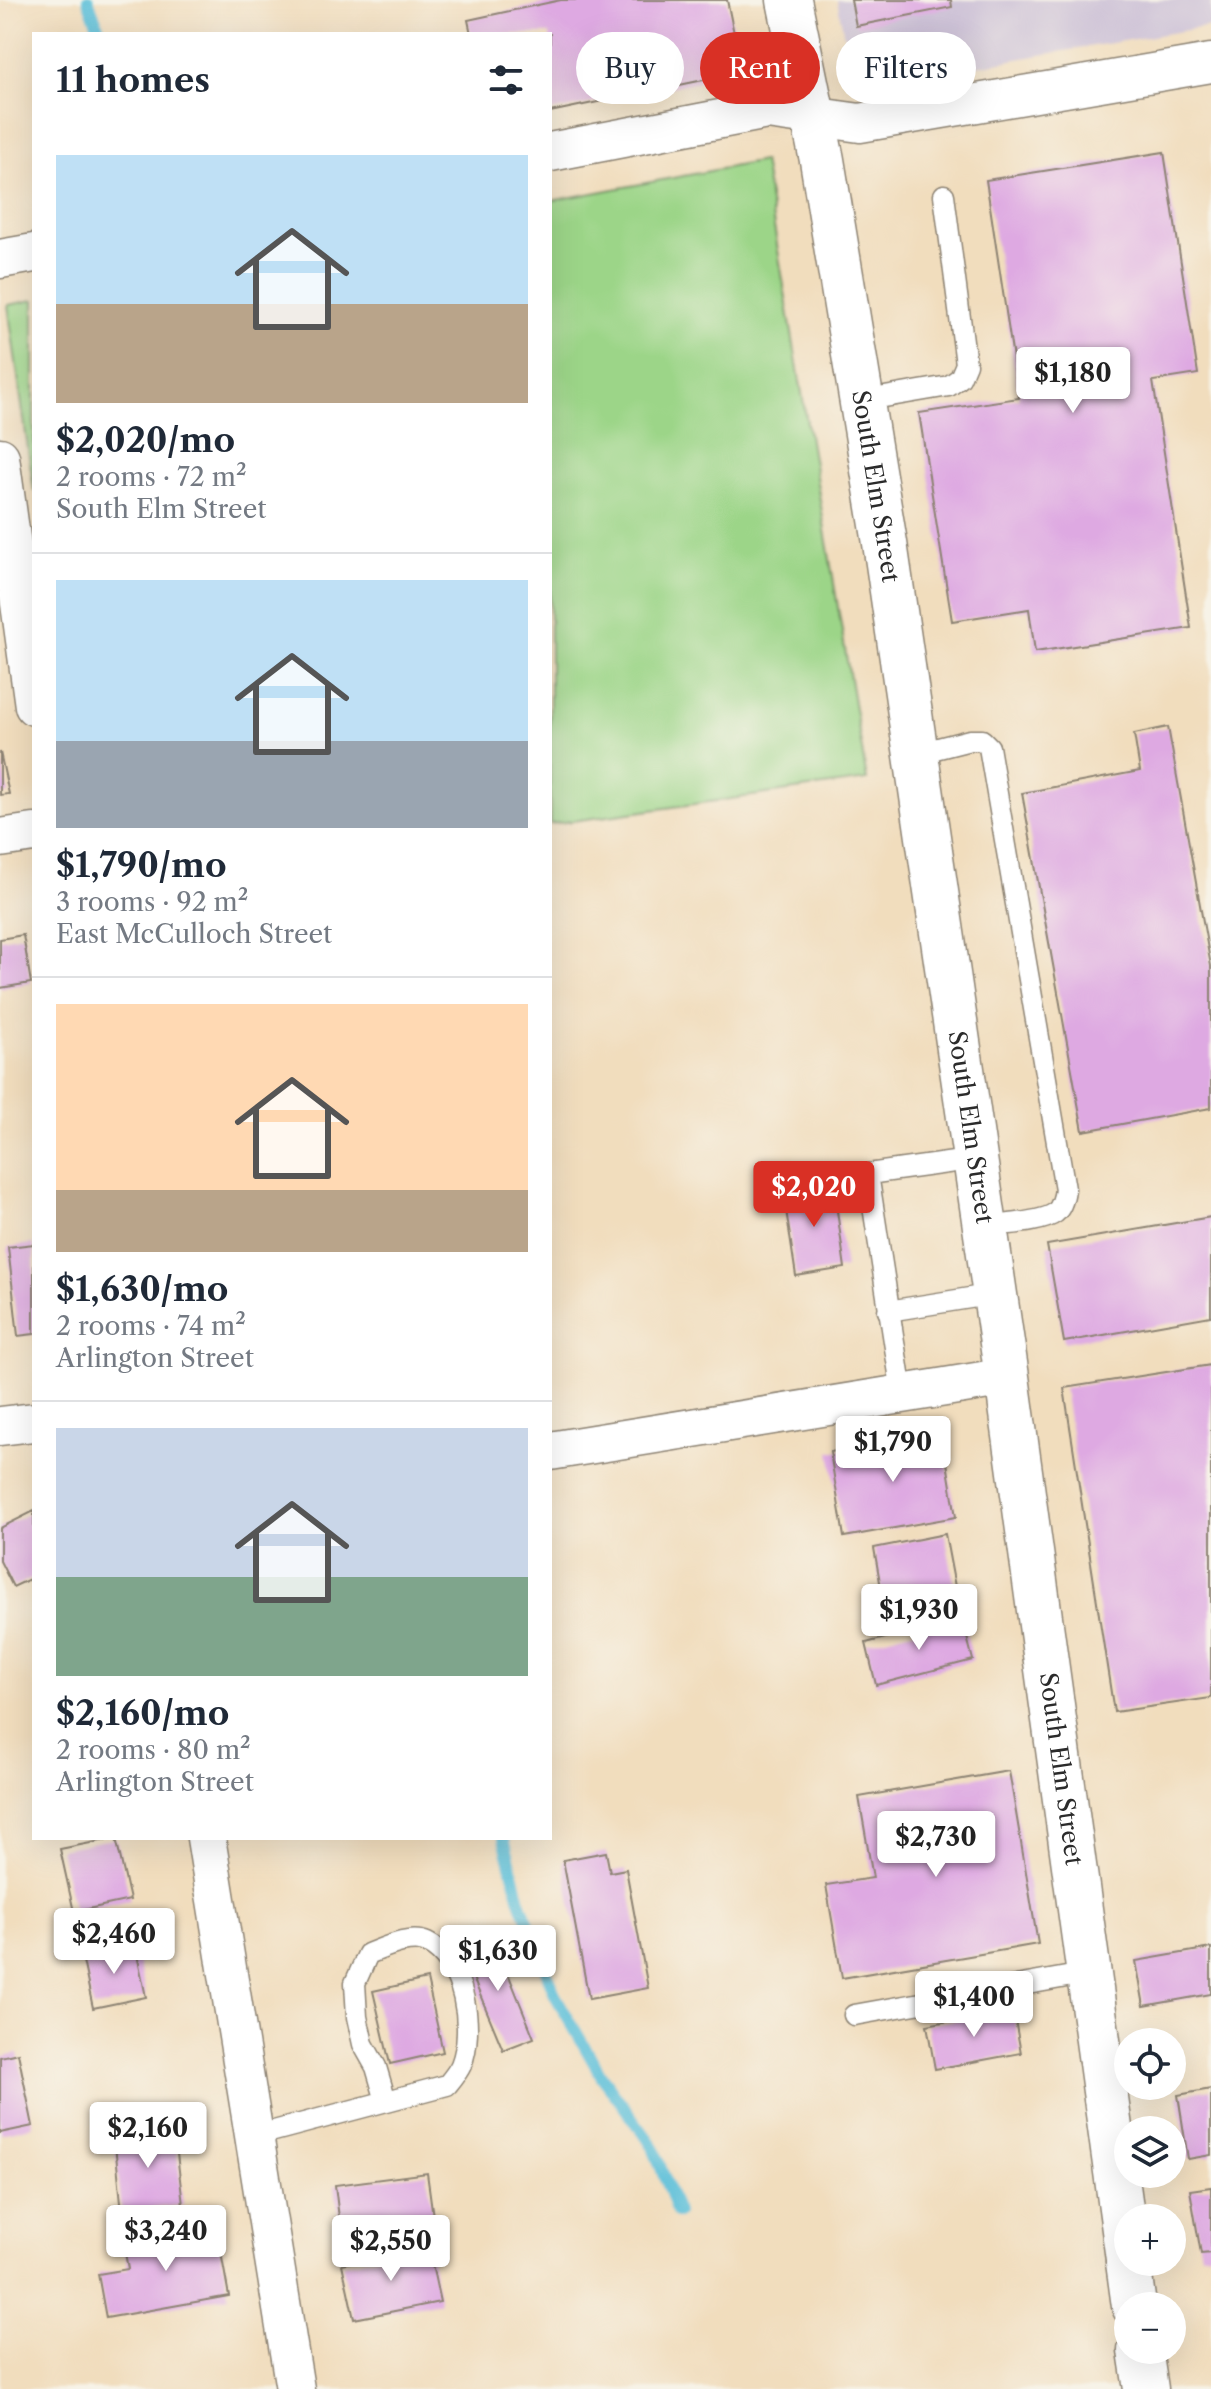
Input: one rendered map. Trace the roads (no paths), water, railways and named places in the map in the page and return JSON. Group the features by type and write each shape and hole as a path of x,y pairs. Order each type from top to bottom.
{"street":[{"name":"South Elm Street","path":"789,0 822,160 861,401 976,1159 1120,2204"},
{"path":"552,152 767,110 860,123 1211,63"},
{"path":"0,259 32,253"},
{"path":"0,457 32,691"},
{"path":"0,838 32,833"},
{"path":"552,1451 1007,1377"},
{"path":"0,1426 32,1422"},
{"path":"206,1840 295,2389"},
{"path":"1142,2364 1146,2389"}],"lane":[{"path":"861,401 949,386 960,378 966,364 944,195"},
{"path":"915,754 970,740 982,740 989,747 1065,1189 1056,1212 1045,1217 985,1227"},
{"path":"902,1393 868,1174 976,1159"},
{"path":"888,1311 995,1294"},
{"path":"255,2136 447,2085 460,2066 466,2046 466,2014 461,1982 445,1957 426,1942 398,1942 368,1954 355,1983 357,2017 363,2044 376,2067 386,2101"},
{"path":"854,2015 1089,1973"}],"waterway":[{"path":"88,0 100,32"},
{"path":"505,1840 520,1900 555,1995 602,2077 653,2146 677,2213"}]}
